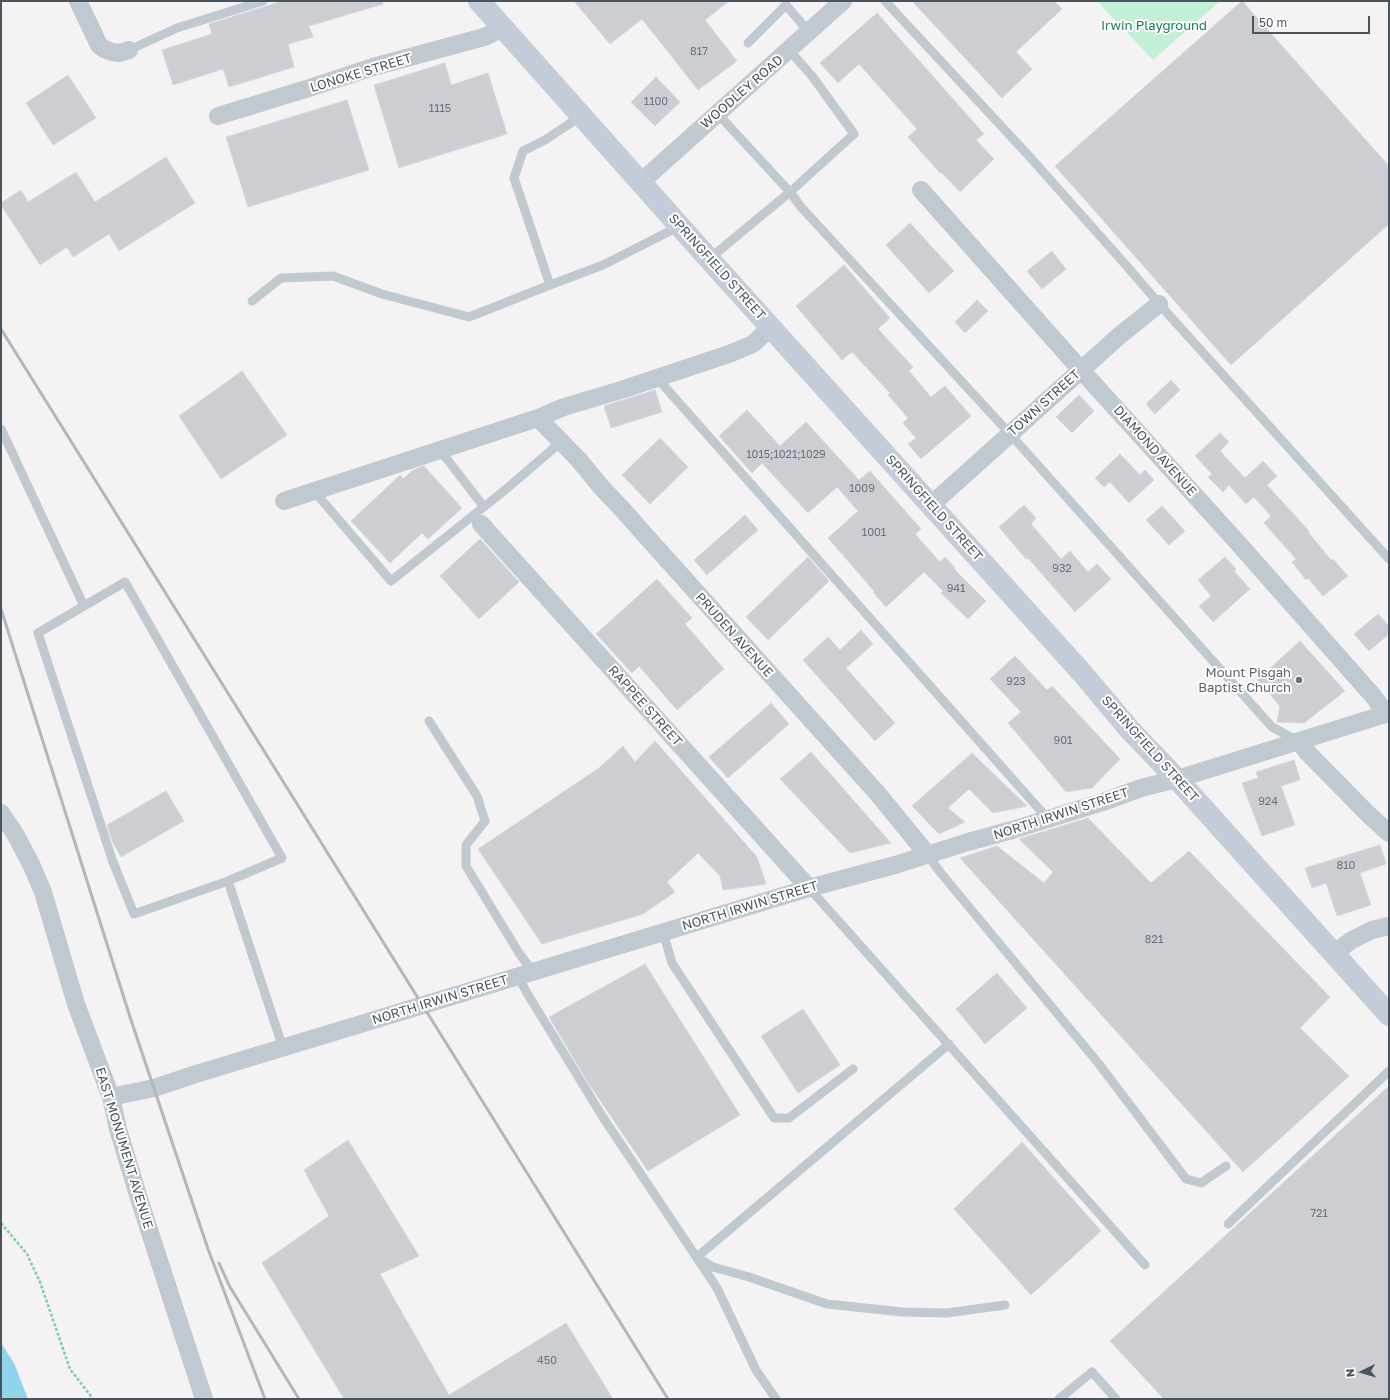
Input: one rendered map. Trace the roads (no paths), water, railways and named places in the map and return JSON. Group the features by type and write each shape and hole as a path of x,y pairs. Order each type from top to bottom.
{"main road":[{"name":"SPRINGFIELD STREET","path":"479,1 1083,674 1130,730 1177,779 1389,1015"}],"street":[{"path":"78,1 99,45 112,52 120,53 129,50"},
{"name":"WOODLEY ROAD","path":"641,182 843,1"},
{"name":"LONOKE STREET","path":"218,116 374,67 484,37 493,33 501,25"},
{"name":"DIAMOND AVENUE","path":"921,190 1081,370 1238,543 1388,714"},
{"name":"TOWN STREET","path":"931,505 1119,336 1160,304"},
{"path":"284,501 538,418 564,407 729,354 753,344 771,327"},
{"name":"PRUDEN AVENUE","path":"538,418 878,794 927,854"},
{"name":"RAPPEE STREET","path":"482,516 809,888"},
{"name":"NORTH IRWIN STREET","path":"111,1097 154,1088 809,888 895,865 927,854 1048,819 1103,802 1141,788 1177,779 1388,714"},
{"path":"1299,741 1346,791 1389,833"},
{"name":"EAST MONUMENT AVENUE","path":"1,813 14,832 31,864 43,892 76,1004 111,1097 118,1129 141,1205 204,1399"},
{"path":"1334,953 1352,940 1372,930 1389,926"}],"lane":[{"path":"129,50 177,28 263,1"},
{"path":"885,1 1029,156 1389,559"},
{"path":"748,42 788,3 809,32"},
{"path":"709,259 790,192 854,134 812,76 789,50"},
{"path":"717,113 790,192 801,207 1010,434 1272,727 1299,741"},
{"path":"550,285 514,178 523,151 545,140 581,116"},
{"path":"252,301 281,278 333,276 382,294 469,317 603,265 680,226"},
{"path":"657,378 1048,819"},
{"path":"1,429 84,606"},
{"path":"314,491 391,581 482,516 561,442"},
{"path":"440,450 482,516"},
{"path":"125,582 282,858 228,882 134,914 113,862 38,633 125,582"},
{"path":"429,721 477,796 485,821 466,845 466,866 519,953 526,974 527,993 604,1119 717,1288 756,1370 776,1399"},
{"path":"927,854 944,878 1099,1064 1186,1178 1201,1183 1226,1166"},
{"path":"228,882 283,1048"},
{"path":"809,888 1145,1265"},
{"path":"663,932 672,963 774,1118 789,1118 853,1069"},
{"path":"696,1257 949,1044"},
{"path":"1228,1224 1389,1071"},
{"path":"696,1257 713,1266 827,1304 902,1312 947,1314 1005,1305"},
{"path":"1059,1399 1092,1372 1116,1399"}],"water":[{"path":"1,1343 14,1363 28,1399 1,1399"}],"railway":[{"path":"1,329 668,1399"},
{"path":"1,609 131,1020 208,1249 265,1399"},
{"path":"219,1263 230,1287 299,1399"}],"place":[{"name":"Mount Pisgah Baptist Church","path":"1299,680"}],"park label":[{"name":"Irwin Playground","path":"1154,26"}]}
